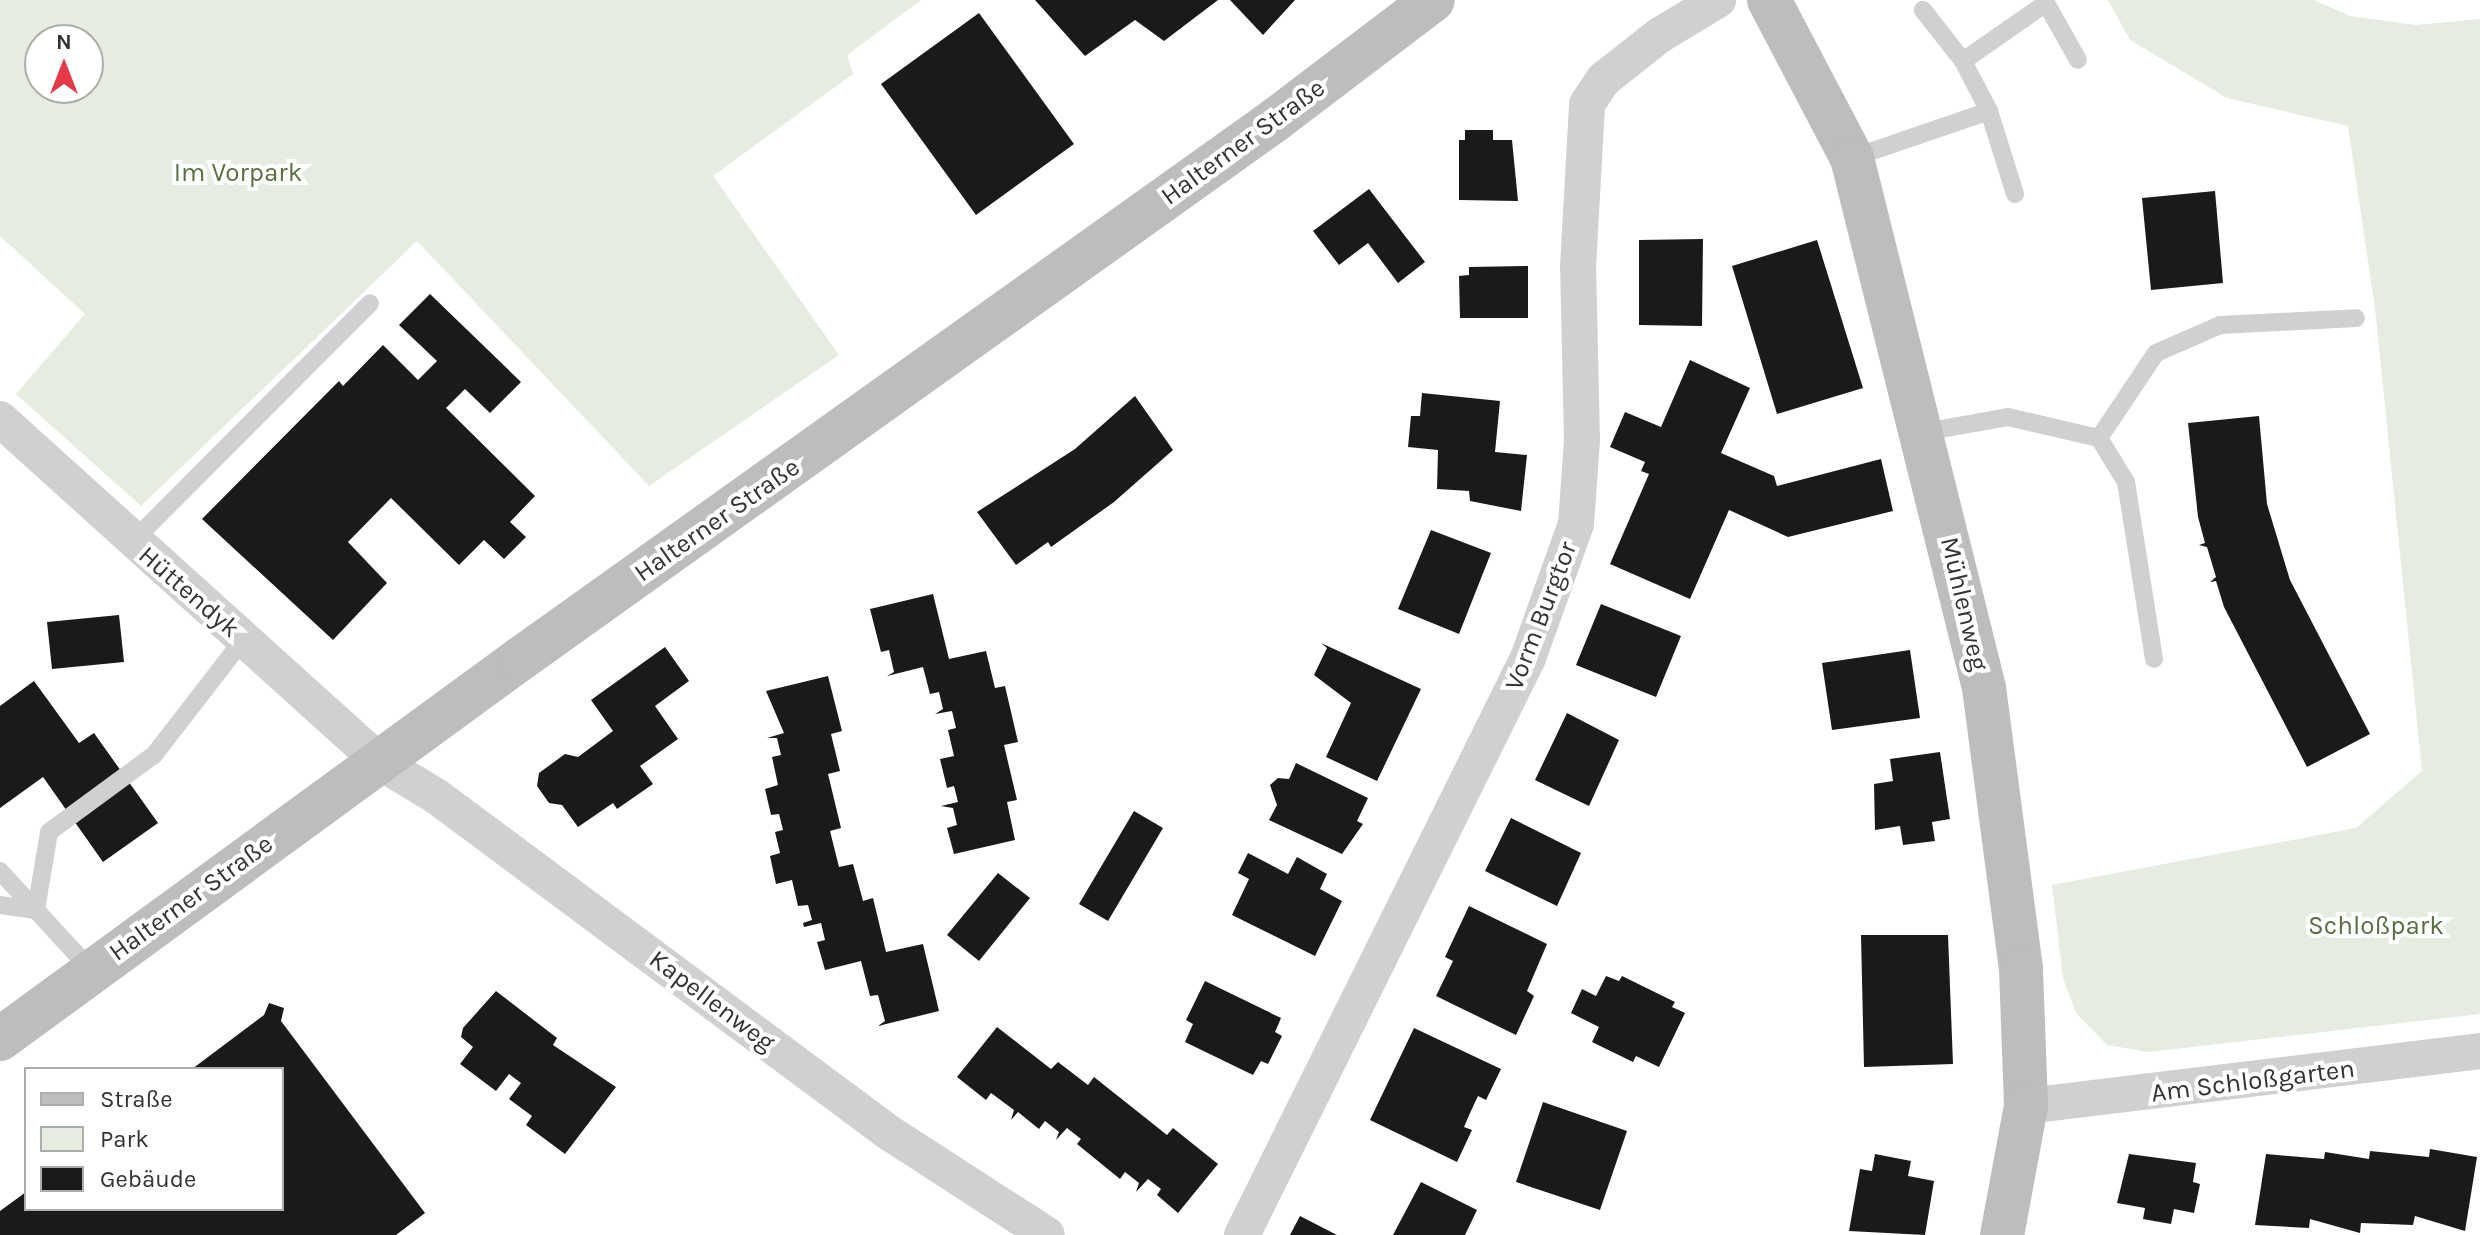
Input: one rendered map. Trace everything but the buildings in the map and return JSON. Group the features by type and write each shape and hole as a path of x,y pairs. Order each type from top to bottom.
{"main road":[{"name":"Halterner Straße","path":"0,1039 91,970 1275,120 1433,0"},
{"name":"Mühlenweg","path":"1769,0 1852,158 1924,432 1984,688 2021,969 2026,1106 2002,1235"}],"street":[{"name":"Vorm Burgtor","path":"1242,1235 1528,658 1576,524 1582,440 1578,267 1587,104 1604,79 1660,35 1718,0"},
{"name":"Hüttendyk","path":"5,434 380,762"},
{"name":"Kapellenweg","path":"380,762 436,796 888,1132 1047,1235"},
{"name":"Am Schloßgarten","path":"2026,1106 2480,1051"}],"lane":[{"path":"1963,61 2046,3 2078,60"},
{"path":"1923,10 1963,61 1989,111 2015,194"},
{"path":"1852,158 1989,111"},
{"path":"132,542 370,303"},
{"path":"2099,438 2156,353 2220,325 2356,318"},
{"path":"1924,432 2008,417 2099,438 2126,482 2154,659"},
{"path":"36,910 49,832 154,755 243,640"},
{"path":"0,871 91,970"},
{"path":"0,905 36,910"}],"green space":[{"name":"Im Vorpark","path":"0,0 921,0 847,55 853,74 713,176 839,355 649,486 417,241 141,506 16,394 85,314 0,236"},
{"name":"Schloßpark","path":"2108,0 2314,0 2350,16 2416,25 2480,19 2480,1014 2148,1052 2107,1045 2076,1013 2063,978 2052,885 2356,828 2422,771 2375,308 2348,126 2227,98 2130,40"}]}
